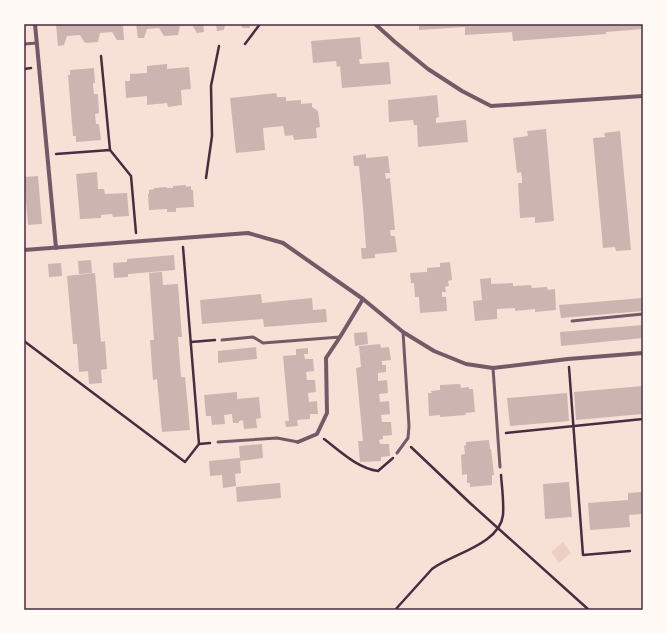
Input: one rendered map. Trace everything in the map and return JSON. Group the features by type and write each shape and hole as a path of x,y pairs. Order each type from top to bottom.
{"street":[{"path":"35,24 56,248"},
{"path":"375,24 428,69 462,91 491,106 643,96"},
{"path":"24,250 248,233 283,243 363,299 403,332 434,351 466,364 493,368 568,359 643,353"},
{"path":"298,442 317,434 327,413 326,358 363,299"}],"lane":[{"path":"24,44 37,43"},
{"path":"572,321 643,314"},
{"path":"397,453 408,438 409,426 403,332"},
{"path":"222,340 252,338 263,343 340,337"},
{"path":"493,368 500,467"},
{"path":"218,442 277,438 298,442"}],"path":[{"path":"245,44 260,24"},
{"path":"206,178 212,136 211,86 220,46"},
{"path":"101,56 110,150 131,176 137,242"},
{"path":"47,155 110,150"},
{"path":"24,341 185,462 199,444 183,238"},
{"path":"191,342 222,340"},
{"path":"568,359 583,555 630,551"},
{"path":"498,434 643,419"},
{"path":"317,434 361,466 368,469 378,471 397,453"},
{"path":"405,441 589,610"},
{"path":"199,444 218,442"},
{"path":"395,610 439,564 488,539 498,528 503,514 500,467"}],"shaded area":[{"path":"563,542 571,553 559,563 551,552"}],"building":[{"path":"56,24 123,24 124,40 117,40 112,32 100,33 98,42 85,43 80,35 67,36 64,45 58,46"},
{"path":"136,24 203,24 204,32 197,33 192,25 180,26 178,35 164,36 159,28 147,29 144,38 138,38"},
{"path":"216,24 225,24 224,30 217,31"},
{"path":"240,24 249,24 250,28 243,28"},
{"path":"419,24 643,24 643,29 606,32 606,34 513,41 512,32 465,35 465,27 419,30"},
{"path":"360,37 362,59 359,59 360,64 389,62 391,84 342,88 340,66 337,67 336,61 313,63 311,41"},
{"path":"167,64 167,69 189,67 191,89 181,90 182,105 168,107 167,103 147,105 147,96 126,98 125,81 130,81 130,74 147,73 147,66"},
{"path":"94,68 94,94 98,94 99,113 95,114 96,124 99,124 101,140 76,142 76,136 73,136 68,75 70,75 70,70"},
{"path":"276,93 277,97 286,97 286,101 301,100 301,104 312,103 312,107 318,111 320,127 316,128 317,138 294,140 293,135 285,136 283,126 263,128 265,150 236,153 230,98"},
{"path":"437,95 439,117 436,118 436,123 466,120 468,142 418,147 417,125 414,125 413,120 389,122 388,100"},
{"path":"546,129 554,221 535,223 535,217 520,218 518,183 522,183 522,178 521,172 517,173 513,138 528,136 527,131"},
{"path":"620,131 631,250 616,251 615,247 603,248 593,138 605,137 604,133"},
{"path":"366,154 366,158 388,156 390,173 385,173 386,179 390,178 395,230 390,230 391,236 395,236 397,252 375,254 375,258 362,259 361,248 366,248 363,207 359,166 354,166 353,156"},
{"path":"97,172 98,189 104,189 105,194 127,193 129,216 113,217 112,214 101,215 101,218 80,219 76,174"},
{"path":"38,176 42,224 28,225 24,177"},
{"path":"186,185 186,187 191,186 191,190 193,190 194,207 176,208 176,212 167,212 167,209 149,210 149,190 154,188 173,188 173,186"},
{"path":"174,255 175,270 128,274 128,277 114,278 113,263 127,262 127,259"},
{"path":"91,260 92,273 79,274 78,261"},
{"path":"450,262 452,280 448,281 449,286 445,287 446,292 442,292 442,297 446,297 447,311 420,313 419,297 415,297 414,283 411,283 410,273 427,272 427,268 440,267 440,263"},
{"path":"61,263 62,276 49,277 48,264"},
{"path":"162,272 163,285 178,284 182,337 178,337 181,377 185,377 190,430 162,432 157,379 153,380 150,340 154,340 149,273"},
{"path":"95,273 101,342 105,341 107,369 101,370 102,383 89,384 88,371 79,372 77,344 73,344 67,276"},
{"path":"491,278 491,284 513,283 513,286 531,285 532,288 547,287 548,290 555,289 556,310 535,312 535,309 515,311 515,308 497,309 497,319 475,321 473,301 482,300 480,279"},
{"path":"261,294 262,303 312,298 313,310 326,309 327,322 264,327 263,319 202,324 200,300"},
{"path":"643,298 643,311 561,318 559,305"},
{"path":"643,325 643,338 561,346 560,332"},
{"path":"367,332 368,344 355,346 354,333"},
{"path":"380,344 381,348 389,347 391,360 382,361 382,365 386,365 386,372 378,373 378,381 387,380 388,393 379,394 380,402 389,401 390,414 381,415 382,422 391,422 392,435 383,436 383,439 379,440 380,444 389,444 390,456 381,457 381,461 360,462 358,441 363,441 356,368 361,367 359,346"},
{"path":"256,347 257,359 218,363 218,351"},
{"path":"308,348 308,354 304,354 305,359 313,359 314,371 306,372 307,380 315,380 316,392 308,393 309,402 317,401 318,414 310,414 310,419 297,420 298,426 286,427 285,421 289,421 283,356 296,355 296,349"},
{"path":"460,384 461,388 469,387 469,389 473,389 475,412 465,413 466,415 440,417 440,415 429,416 428,393 432,393 431,391 440,390 440,385"},
{"path":"643,386 643,414 576,420 574,392"},
{"path":"237,392 237,399 259,397 261,418 256,419 257,428 244,429 243,420 239,421 239,423 233,423 232,414 224,415 225,424 212,425 211,416 206,416 204,395"},
{"path":"567,393 569,421 510,426 507,398"},
{"path":"489,440 494,475 492,475 492,485 470,487 470,483 467,483 467,474 462,475 461,455 465,454 464,446 466,445 466,442"},
{"path":"262,444 263,458 240,461 241,473 235,474 236,486 223,488 222,475 210,476 209,461 240,458 239,446"},
{"path":"569,482 572,517 545,519 543,484"},
{"path":"280,483 281,498 237,502 236,487"},
{"path":"643,492 643,514 629,515 630,527 590,530 588,503 628,500 628,493"}]}
